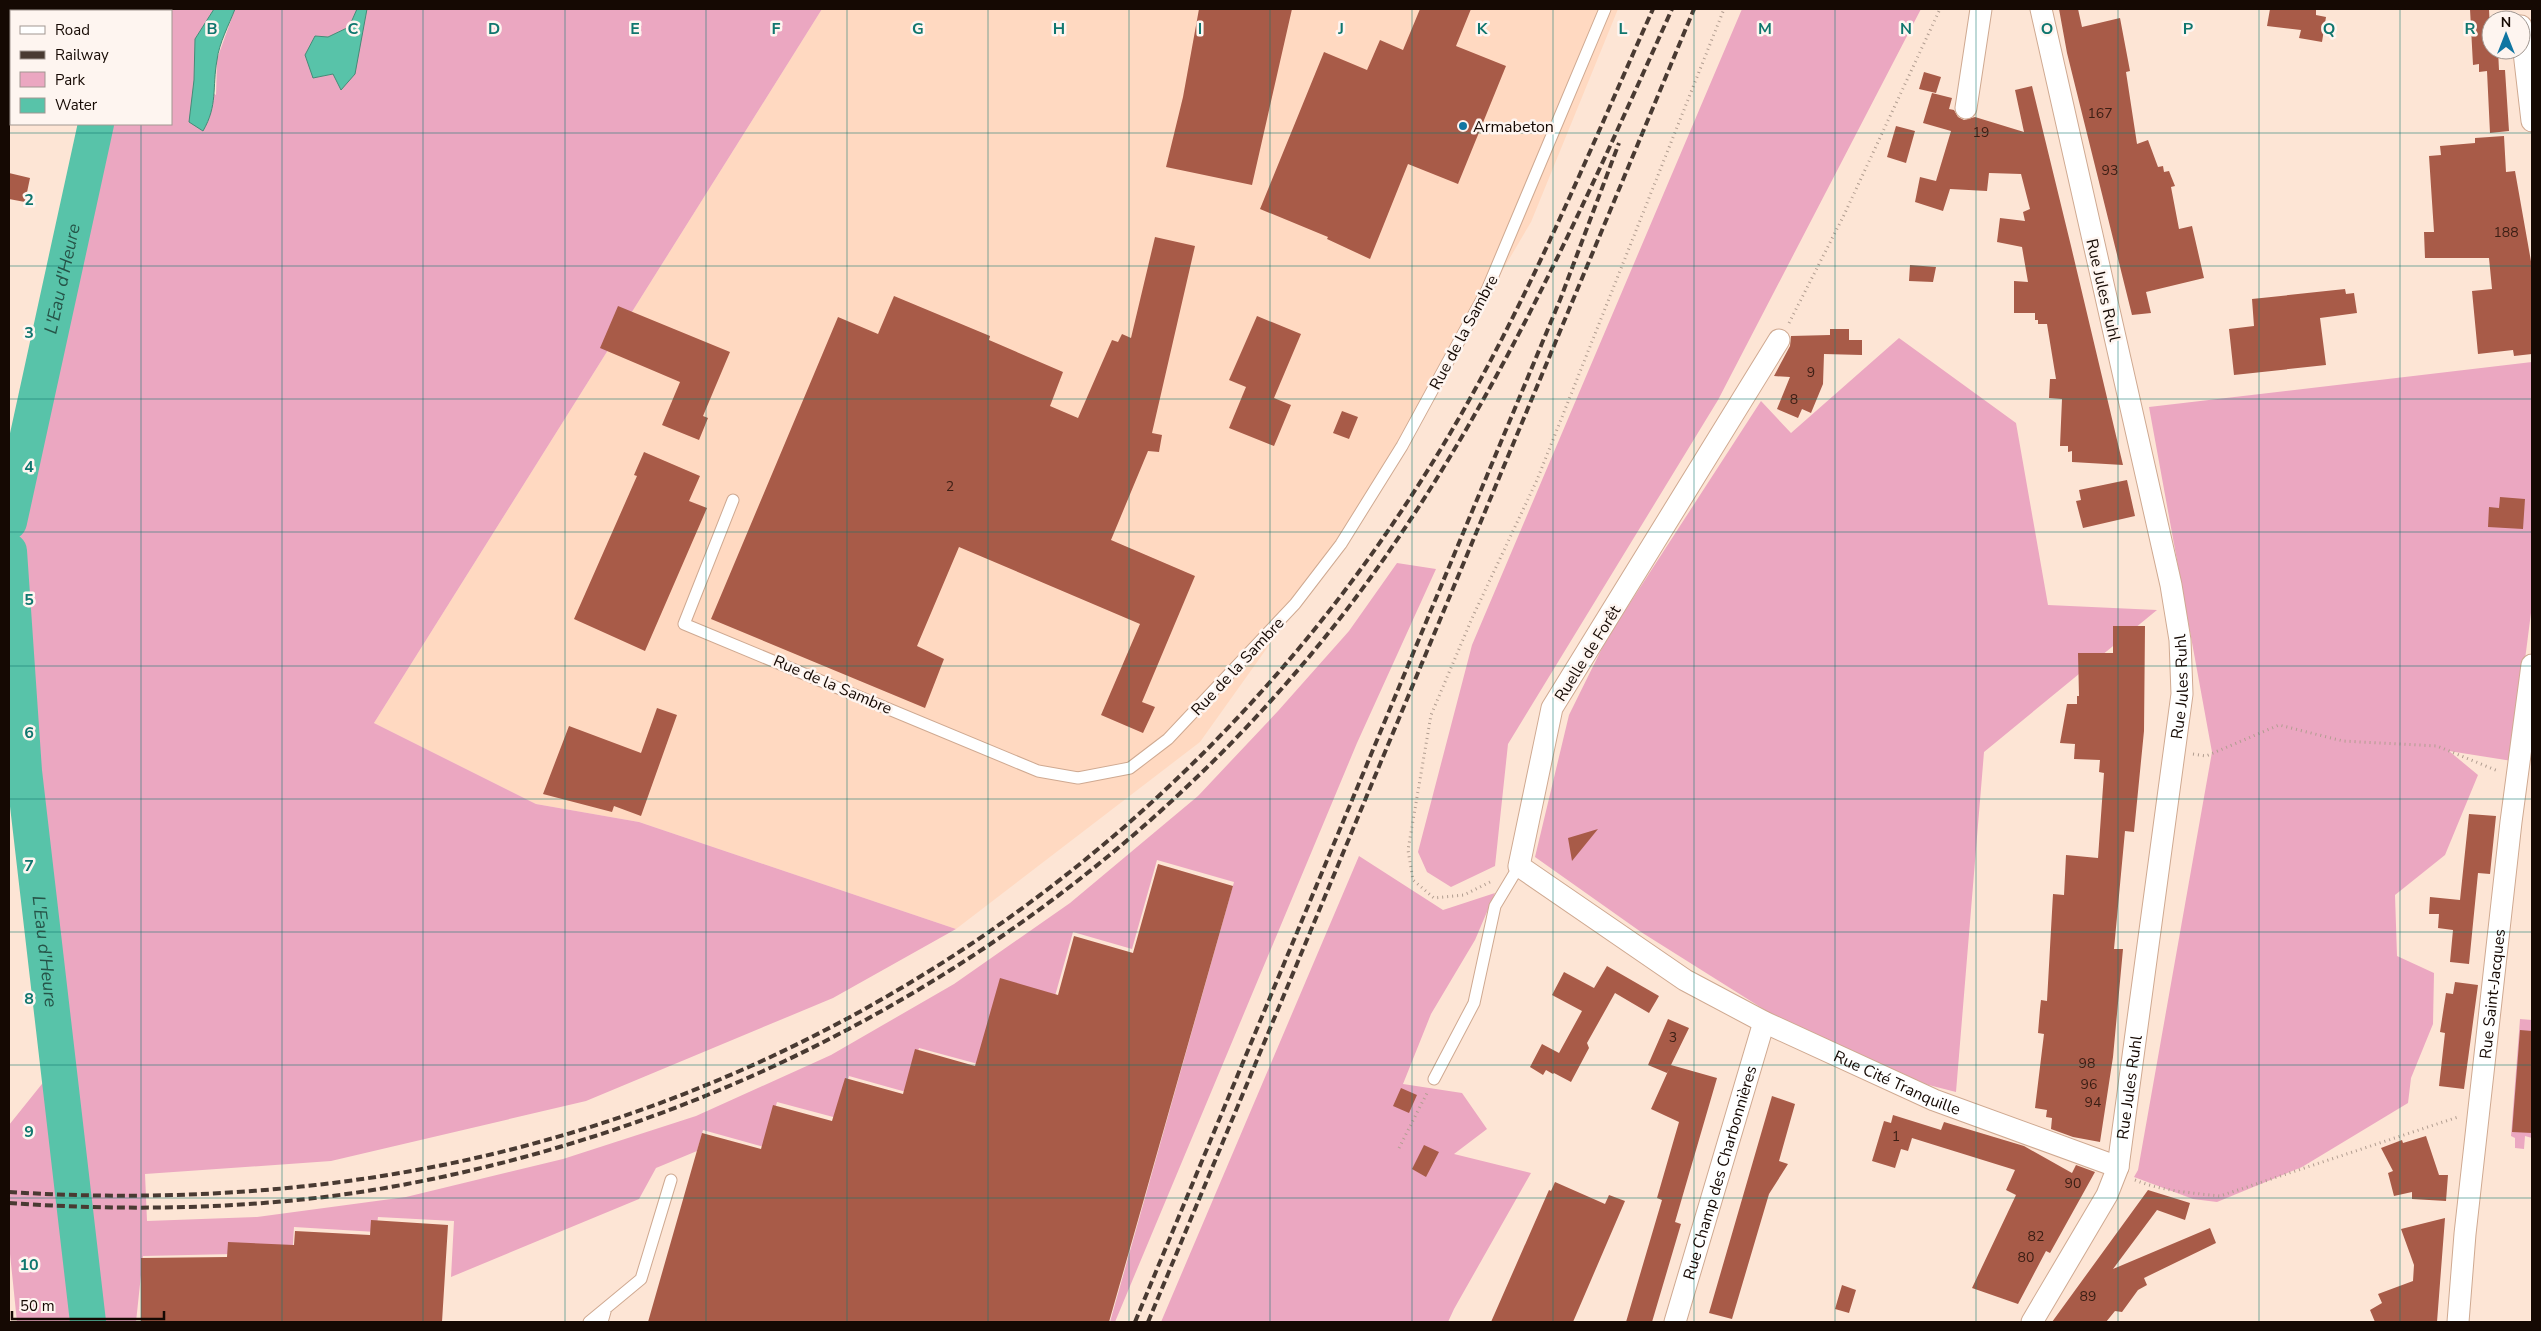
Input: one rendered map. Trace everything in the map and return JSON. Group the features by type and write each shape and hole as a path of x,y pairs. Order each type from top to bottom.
{"street":[{"path":"1966,108 1981,9"},
{"name":"Rue Jules Ruhl","path":"2032,1322 2107,1195 2118,1167 2182,694 2180,640 2171,585 2041,9"},
{"path":"2525,60 2532,121"},
{"name":"Ruelle de Forêt","path":"1519,866 1552,708 1779,340"},
{"name":"Rue Saint-Jacques","path":"2458,1322 2478,1110 2516,775 2532,665"},
{"name":"Rue Cité Tranquille","path":"1519,866 1685,980 1764,1022 1934,1100 2118,1167"},
{"name":"Rue Champ des Charbonnières","path":"1675,1322 1764,1022"}],"lane":[{"name":"Rue de la Sambre","path":"733,500 684,624 1038,771 1078,778 1130,768 1168,739 1295,604 1341,544 1402,446 1488,290 1605,9"},
{"path":"1434,1079 1474,1003 1495,906 1519,866"},
{"path":"589,1322 641,1279 671,1180"},
{"path":"602,1322 606,1308"},
{"path":"606,1308 607,1322"}],"path":[{"path":"1519,866 1464,895 1434,898 1413,880 1408,850 1431,715 1473,616 1537,480 1724,9"},
{"path":"1779,340 1801,302 1840,224 1940,9"},
{"path":"2175,752 2206,756 2278,725 2343,741 2437,746 2498,771 2516,775"},
{"path":"1399,1148 1434,1079"},
{"path":"2118,1167 2132,1179 2145,1184 2189,1193 2220,1196 2478,1110"}],"shaded area":[{"path":"822,9 1618,9 1531,222 1341,544 1200,742 956,929 639,822 536,804 374,723"}],"green space":[{"path":"214,9 195,39 194,80 216,95 217,59 235,9 357,9 349,27 328,37 315,36 313,78 333,74 360,41 367,9 822,9 374,723 536,804 639,822 956,929 833,998 586,1101 331,1161 145,1174 147,1221 257,1217 406,1197 563,1159 696,1116 831,1055 954,984 1070,903 1198,796 1278,711 1349,631 1397,563 1436,569 1357,743 1115,1322 1110,1322 1234,882 1157,860 1132,949 1073,932 1055,996 978,1064 919,1048 906,1092 849,1076 837,1118 777,1102 764,1147 703,1130 697,1151 656,1168 639,1199 451,1277 454,1221 378,1217 376,1232 294,1227 292,1258 233,1254 143,1256 136,1322 17,1322 9,1244 9,1125 58,1064 9,545 9,522 39,385 87,125 172,125 172,10 120,10"},
{"path":"1742,9 1921,9 1718,400 1508,744 1495,866 1451,887 1427,872 1418,852 1472,645"},
{"path":"1899,338 2016,423 2048,605 2157,610 1984,752 1956,1092 1854,1066 1641,932 1535,857 1569,715 1606,640 1761,401 1791,433"},
{"path":"2532,362 2532,605 2512,761 2449,751 2478,775 2445,855 2395,895 2397,956 2434,973 2433,1024 2411,1078 2408,1103 2302,1167 2217,1202 2193,1199 2134,1177 2138,1170 2212,752 2149,407"},
{"path":"1359,856 1443,910 1495,893 1475,940 1431,1014 1403,1084 1462,1093 1487,1129 1454,1154 1531,1173 1448,1322 1161,1322"},
{"path":"2520,1019 2532,1020 2532,1138 2525,1136 2524,1149 2515,1148 2515,1138 2511,1136"}],"water":[{"path":"214,9 235,9 218,54 213,104 208,122 203,131 189,122 194,80 195,39"},
{"path":"357,9 367,9 355,74 341,90 333,74 313,78 305,55 315,36 328,37 349,27"}],"building":[{"path":"1199,9 1292,9 1252,185 1166,167 1183,97"},
{"path":"1420,9 1471,9 1456,46 1506,66 1458,184 1408,164 1370,259 1327,239 1328,237 1260,209 1324,52 1367,70 1380,40 1403,50"},
{"path":"2059,9 2078,9 2082,27 2120,18 2130,71 2126,72 2137,144 2148,140 2158,167 2163,166 2164,172 2169,171 2175,186 2171,187 2179,229 2192,226 2204,278 2146,292 2151,313 2132,315 2067,53"},
{"path":"2270,9 2316,9 2316,15 2326,17 2322,42 2299,38 2301,30 2267,26"},
{"path":"2470,9 2489,9 2481,10 2481,60 2498,60 2499,70 2505,70 2509,131 2490,133 2487,71 2479,72 2479,64 2473,65"},
{"path":"1924,72 1941,77 1936,93 1919,89"},
{"path":"2032,86 2123,465 2072,462 2072,451 2068,452 2068,446 2060,446 2062,399 2049,398 2050,379 2056,379 2047,324 2038,324 2038,320 2035,320 2035,313 2014,313 2014,281 2028,282 2022,247 1997,242 2000,218 2025,221 2023,212 2030,209 2021,174 1989,173 1987,191 1950,189 1943,211 1915,202 1920,177 1936,181 1951,131 1923,123 1932,93 1952,98 1949,109 1954,110 1958,117 1964,120 1975,117 2024,132 2015,90"},
{"path":"1896,126 1915,131 1906,163 1887,157"},
{"path":"2504,136 2506,172 2515,171 2532,267 2532,354 2514,356 2513,350 2478,354 2472,291 2492,289 2489,258 2425,258 2424,232 2434,232 2429,156 2441,155 2440,146 2475,143 2475,138"},
{"path":"9,173 30,178 25,202 9,199"},
{"path":"1155,237 1195,246 1152,433 1162,435 1159,452 1148,451 1111,540 1195,576 1142,702 1155,707 1143,733 1101,715 1140,624 959,547 917,646 944,659 925,708 711,619 838,317 878,334 894,296 990,336 989,340 1063,372 1050,406 1078,418 1112,340 1118,342 1122,334 1131,338"},
{"path":"1910,265 1936,267 1933,282 1909,281"},
{"path":"2345,289 2346,294 2354,293 2357,313 2320,318 2326,365 2234,375 2229,329 2254,326 2252,299"},
{"path":"618,306 730,352 703,416 708,418 699,440 662,425 680,382 600,348"},
{"path":"1257,316 1301,334 1274,398 1291,405 1274,446 1229,428 1246,387 1229,380"},
{"path":"1830,329 1849,329 1849,340 1862,340 1862,355 1824,354 1823,384 1811,413 1802,409 1798,418 1777,409 1790,377 1774,376 1790,346 1791,336 1830,335"},
{"path":"1342,411 1358,417 1349,439 1333,433"},
{"path":"644,452 700,476 689,501 707,508 645,651 574,619 637,476 634,475"},
{"path":"2127,480 2135,516 2083,528 2076,501 2081,500 2079,490"},
{"path":"2500,497 2525,499 2523,529 2488,527 2489,507 2499,508"},
{"path":"2113,626 2145,626 2144,731 2134,832 2125,831 2114,949 2123,949 2113,1057 2100,1142 2073,1137 2051,1129 2052,1118 2046,1117 2047,1110 2035,1108 2044,1034 2038,1033 2040,1009 2041,1000 2047,1001 2053,894 2064,895 2066,855 2098,858 2104,773 2099,772 2100,760 2074,759 2075,744 2060,743 2067,704 2077,704 2077,696 2079,696 2078,653 2113,653"},
{"path":"657,708 677,715 641,816 614,806 612,812 543,794 569,726 641,753"},
{"path":"2469,814 2496,816 2490,874 2478,873 2469,964 2450,962 2453,930 2438,928 2439,914 2429,914 2430,897 2460,900"},
{"path":"1598,829 1572,861 1568,838"},
{"path":"1158,864 1233,886 1109,1322 648,1322 702,1133 761,1149 773,1105 832,1121 845,1078 903,1094 915,1049 975,1066 1000,978 1058,995 1074,936 1133,953"},
{"path":"1607,966 1659,996 1649,1013 1615,993 1587,1043 1589,1048 1571,1082 1546,1070 1543,1075 1530,1067 1542,1044 1559,1053 1582,1011 1552,995 1564,972 1594,988"},
{"path":"2455,982 2478,985 2464,1089 2439,1086 2445,1033 2440,1032 2446,993 2453,994"},
{"path":"1668,1019 1689,1028 1671,1065 1717,1078 1675,1222 1681,1224 1652,1322 1626,1322 1662,1200 1657,1198 1679,1122 1651,1109 1669,1069 1667,1073 1648,1065"},
{"path":"2520,1030 2532,1031 2532,1133 2512,1132"},
{"path":"1401,1088 1417,1095 1409,1113 1393,1106"},
{"path":"1772,1096 1795,1104 1779,1161 1788,1164 1769,1194 1732,1319 1709,1313"},
{"path":"1893,1115 1941,1130 1944,1122 2024,1146 2072,1173 2076,1165 2095,1172 2050,1253 2046,1251 2018,1304 1972,1288 2016,1195 2006,1190 2015,1170 1912,1138 1908,1151 1901,1149 1895,1168 1872,1161 1884,1121 1891,1123"},
{"path":"2426,1136 2439,1175 2448,1175 2446,1201 2412,1199 2412,1192 2394,1196 2388,1173 2393,1171 2381,1148 2402,1140 2403,1143"},
{"path":"1424,1145 1439,1152 1426,1177 1412,1169"},
{"path":"1555,1182 1605,1204 1609,1195 1625,1201 1573,1322 1491,1322 1549,1190 1551,1191"},
{"path":"2148,1190 2190,1203 2185,1220 2157,1210 2113,1269 2210,1228 2216,1243 2144,1278 2147,1285 2138,1290 2122,1312 2115,1311 2106,1322 2052,1322"},
{"path":"2445,1218 2437,1322 2375,1322 2370,1310 2382,1303 2378,1294 2413,1281 2414,1265 2401,1229"},
{"path":"371,1220 448,1225 442,1322 141,1322 141,1258 227,1257 228,1242 294,1245 295,1231 370,1235"},
{"path":"1842,1285 1856,1290 1849,1313 1835,1309"}],"waterway":[{"name":"L'Eau d'Heure","path":"9,522 96,125"},
{"name":"L'Eau d'Heure","path":"9,551 24,771 88,1322"}],"railway":[{"path":"9,1192 141,1196 207,1194 272,1189 338,1182 403,1172 468,1160 532,1144 669,1100 801,1043 925,974 1042,893 1152,802 1252,702 1344,592 1426,473 1490,361 1548,245 1653,9"},
{"path":"9,1203 159,1208 309,1199 407,1184 549,1150 687,1103 820,1044 947,972 1066,890 1177,796 1279,691 1371,577 1459,442 1536,301 1606,156 1672,9"},
{"path":"1148,1322 1694,9"},
{"path":"1135,1322 1560,300 1619,143"}],"place":[{"name":"Armabeton","path":"1463,126"}]}
